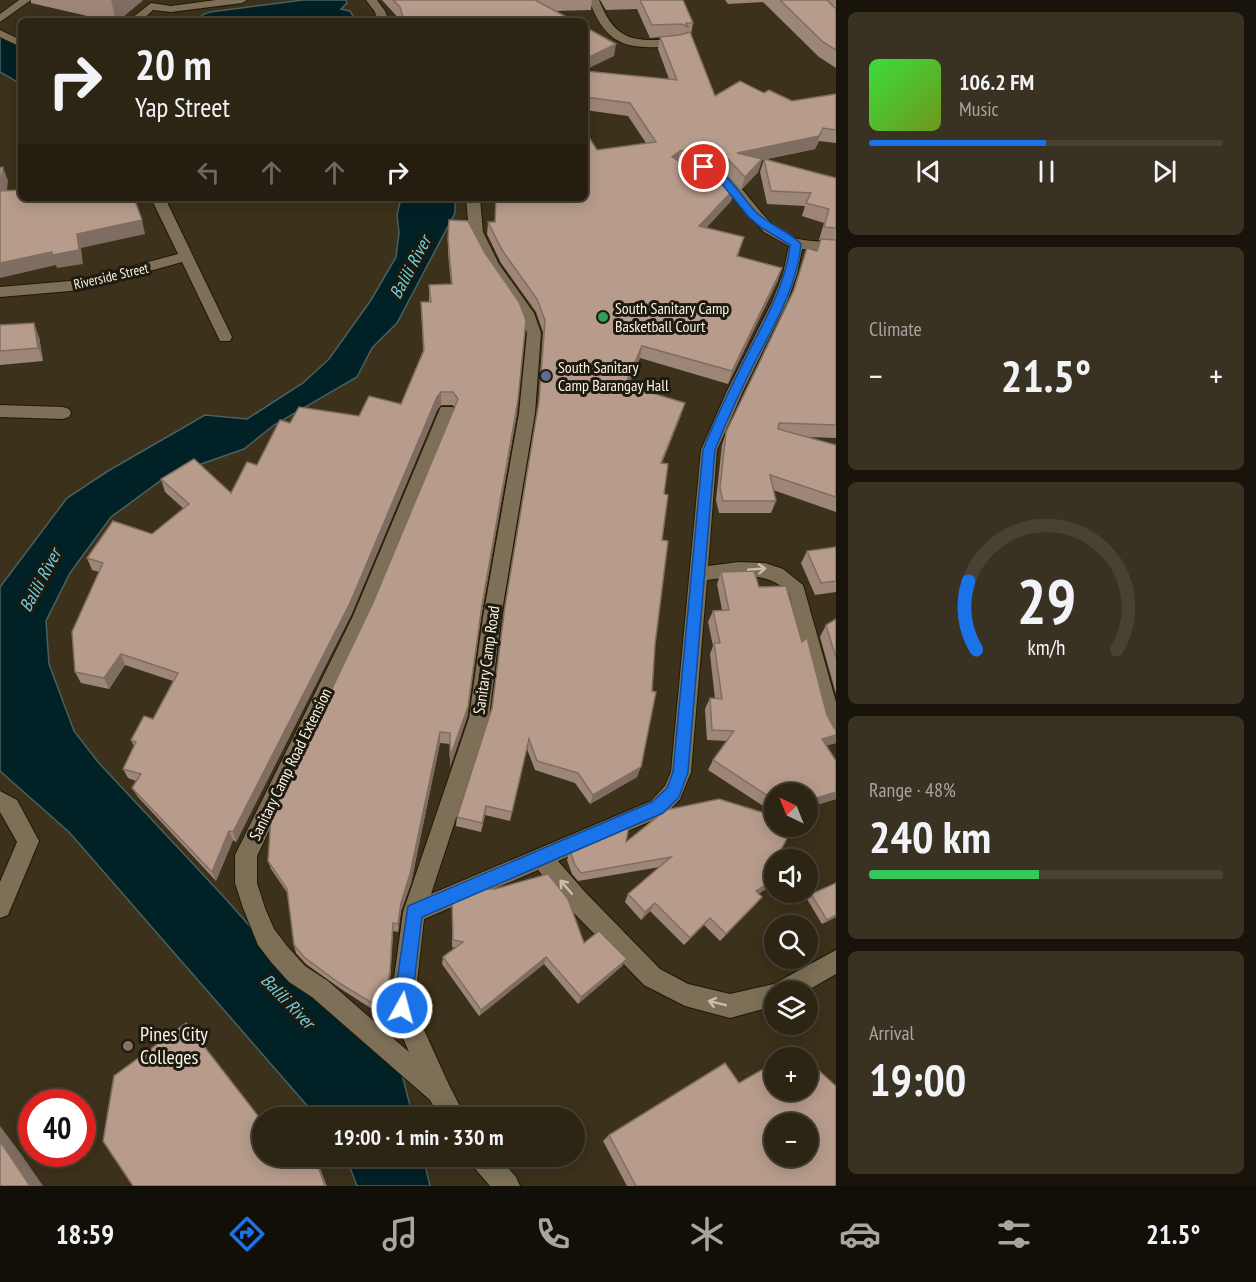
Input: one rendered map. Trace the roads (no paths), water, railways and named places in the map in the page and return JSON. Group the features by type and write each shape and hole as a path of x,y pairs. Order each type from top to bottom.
{"street":[{"path":"0,20 26,0"},
{"path":"137,18 154,3 171,9 242,0"},
{"path":"371,0 380,11 382,18"},
{"path":"594,0 607,27 621,39 634,43 680,42"},
{"path":"0,33 18,42"},
{"path":"704,167 721,176 751,214 763,224 796,244 836,247"},
{"name":"Sanitary Camp Road","path":"448,1107 402,1008 414,912 479,718 492,616 527,413 534,333 528,313 493,265 476,232 473,201"},
{"path":"163,202 225,337"},
{"path":"414,912 542,859 658,807 673,792 681,772 709,450 724,411 780,301 794,267 796,244"},
{"name":"Riverside Street","path":"0,292 82,285 186,256"},
{"path":"0,411 63,413"},
{"name":"Sanitary Camp Road Extension","path":"440,1094 320,989 297,974 279,954 266,937 254,908 246,883 246,855 363,616 447,411"},
{"path":"699,574 768,569 790,580 797,590 832,724 836,731"},
{"path":"0,801 10,807 28,841 0,906"},
{"path":"542,859 577,900 652,977 685,995 730,1006 764,998"},
{"path":"801,981 836,961"},
{"path":"490,1167 507,1186"}],"water":[{"path":"303,0 346,0 347,3 341,9 350,11 353,16 350,18 200,18 210,12"},
{"path":"0,36 18,45 18,82 0,72"},
{"name":"Balili River","path":"400,201 455,201 455,213 397,323 372,348 357,377 274,425 244,449 167,476 111,517 70,573 46,621 49,664 74,731 98,762 224,897 310,994 400,1067 410,1107 308,1107 69,832 0,771 0,587 67,498 108,471 205,415 247,419 303,383 329,359 371,300 396,257 399,233 397,215"},
{"path":"350,1167 425,1167 430,1186 357,1186"}],"place":[{"name":"South Sanitary Camp Basketball Court","path":"603,317"},
{"name":"South Sanitary Camp Barangay Hall","path":"546,376"},
{"name":"Pines City Colleges","path":"128,1046"}]}
